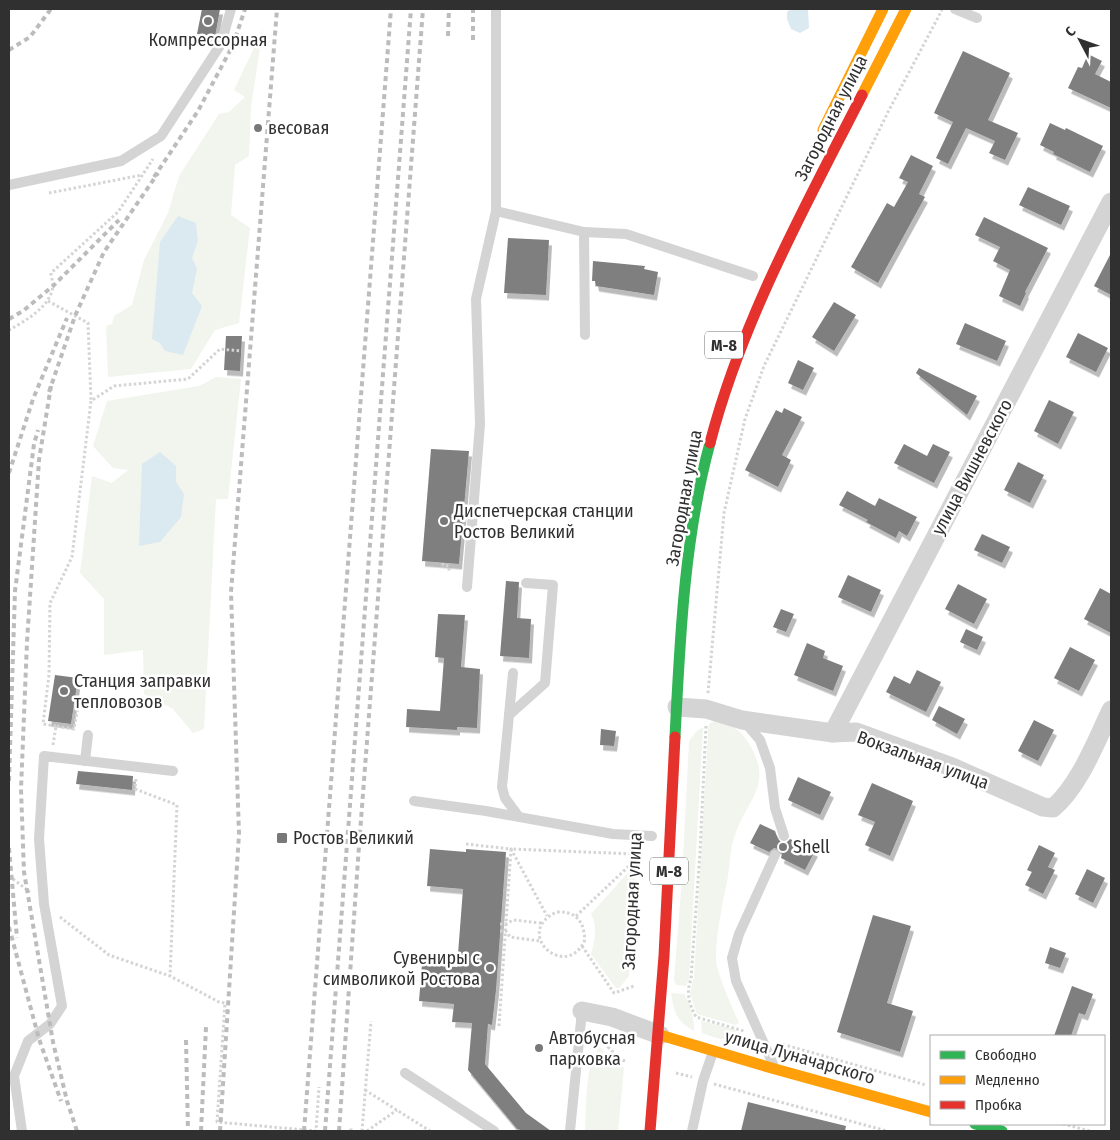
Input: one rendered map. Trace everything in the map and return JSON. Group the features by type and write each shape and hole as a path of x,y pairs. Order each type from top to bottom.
{"main road":[{"name":"Загородная улица","path":"818,140 883,9"},
{"name":"Загородная улица","path":"647,1030 684,614 694,522 707,452 728,379 760,302 906,9"},
{"name":"улица Луначарского","path":"647,1030 775,1069 930,1112"},
{"name":"М-8","path":"647,1030 650,1131"},
{"path":"979,1125 1002,1131"}],"street":[{"name":"улица Вишневского","path":"833,733 1111,202"},
{"name":"Вокзальная улица","path":"677,707 706,709 742,720 833,733 856,732 952,767 1043,807 1053,808 1064,799 1087,760 1111,710"},
{"path":"582,1011 612,1017 647,1030"}],"lane":[{"path":"9,185 121,160 161,136 221,44 230,9"},
{"path":"467,587 480,424 476,298 496,211 496,9"},
{"path":"955,9 978,18"},
{"path":"496,211 584,232 626,234 753,276"},
{"path":"584,232 584,335"},
{"path":"509,715 545,683 553,585 526,583"},
{"path":"513,673 502,787 505,798 519,817"},
{"path":"742,720 760,740 770,768 775,808 784,836"},
{"path":"85,761 88,735"},
{"path":"22,1131 14,1076 28,1041 50,1024 62,1006 44,904 38,839 44,756 173,771"},
{"path":"414,801 613,834 652,836"},
{"path":"775,855 739,934 732,958 736,981 775,1069"},
{"path":"570,1131 582,1011"},
{"path":"692,1131 703,1081 713,1051"},
{"path":"405,1073 494,1131"}],"path":[{"path":"930,1087 760,1038 737,1028 696,1017 691,1008 687,990 691,979 706,709 724,513 745,419 752,395 764,366 888,112 942,9"},
{"path":"9,330 26,321 48,301 53,286 51,273 118,212 157,152"},
{"path":"46,193 142,175"},
{"path":"48,301 88,323 91,401 72,557 50,602 49,675 43,724 56,726"},
{"path":"91,401 114,386 188,379 220,349 241,351"},
{"path":"443,563 443,565 449,566 449,571"},
{"path":"135,789 177,805 170,976"},
{"path":"576,916 629,866 634,854 634,835"},
{"path":"466,844 511,849 634,854"},
{"path":"511,849 547,916"},
{"path":"499,1026 511,849"},
{"path":"9,876 109,956 170,976 219,1002 225,1003 217,1122 316,1131 319,1087"},
{"path":"557,912 576,916 581,922 584,934 585,941 582,946 572,954 559,956 542,946 540,932 542,923 547,916 557,912"},
{"path":"500,924 506,924 513,920 542,923"},
{"path":"500,931 506,931"},
{"path":"506,931 510,936 540,941"},
{"path":"582,946 614,993 634,986"},
{"path":"362,1131 371,1021"},
{"path":"608,1042 608,1047 620,1059 625,1061"},
{"path":"670,1071 887,1131"},
{"path":"366,1090 430,1131"},
{"path":"367,1131 397,1110"},
{"path":"1067,1125 1090,1131"}],"shaded area":[{"path":"791,9 808,10 809,28 800,33 791,29 787,19 787,12"},
{"path":"263,29 251,106 249,156 235,165 231,215 250,228 239,323 215,330 191,369 108,377 106,326 112,324 114,316 132,305 144,260 168,213 179,176 219,114 229,112 245,97 234,90"},
{"path":"178,216 196,223 198,241 192,258 197,269 192,293 202,306 183,355 165,351 160,343 152,339 160,242"},
{"path":"216,377 241,379 228,499 216,499 204,729 193,733 173,709 144,694 143,650 104,655 104,599 80,573 92,476 112,483 128,470 113,468 93,446 107,401 199,386"},
{"path":"160,452 176,466 176,482 184,494 181,517 160,542 139,546 142,464"},
{"path":"716,720 728,724 744,736 757,761 759,772 759,783 733,840 717,938 717,965 725,991 739,1023 735,1025 697,1014 690,994 694,977 708,732 709,724"},
{"path":"703,727 689,979 686,986 676,985 674,980 682,878 689,741"},
{"path":"633,867 636,869 629,976 619,988 616,988 591,954 595,939 595,929 591,914"},
{"path":"671,993 684,994 692,1012 694,1031 683,1023 677,1015"},
{"path":"701,1021 735,1029 737,1036 725,1039 702,1033"},
{"path":"600,1047 609,1057 624,1068 618,1131 586,1131 585,1129 589,1074 595,1054"}],"building":[{"name":"Компрессорная","path":"202,9 220,9 215,37 197,34"},
{"path":"963,51 1010,73 988,120 1018,133 1005,160 989,153 995,141 966,128 948,164 936,158 953,122 934,113"},
{"path":"1088,54 1102,61 1095,74 1111,82 1111,108 1068,88 1078,67 1082,68"},
{"path":"1050,123 1065,130 1066,128 1103,146 1090,172 1053,154 1054,152 1040,145"},
{"path":"911,155 933,166 919,194 925,197 878,283 851,267 887,203 894,207 908,182 899,178"},
{"path":"1028,187 1070,206 1061,225 1019,205"},
{"path":"984,217 1048,248 1025,292 1020,306 999,296 1010,270 993,261 1000,247 975,235"},
{"path":"508,238 549,240 546,295 504,293"},
{"path":"1111,253 1111,295 1094,286"},
{"path":"593,261 645,266 644,269 658,272 654,295 596,286 595,281 592,281"},
{"path":"834,302 856,315 834,351 812,337"},
{"path":"965,323 1006,341 997,361 956,344"},
{"path":"1078,333 1108,348 1096,372 1066,357"},
{"path":"226,336 242,336 240,371 224,370"},
{"path":"798,360 814,368 803,390 788,383"},
{"path":"919,368 977,396 967,415 916,373"},
{"path":"1049,400 1074,412 1058,444 1034,431"},
{"path":"784,408 802,417 782,455 791,460 778,487 745,470 776,410 782,413"},
{"path":"904,444 927,456 933,444 950,452 934,483 894,463"},
{"name":"Диспетчерская станции Ростов Великий","path":"431,449 469,451 459,564 422,561"},
{"path":"1018,462 1044,475 1030,503 1004,490"},
{"path":"847,491 875,506 879,498 917,517 907,536 899,531 896,538 866,522 868,520 839,505"},
{"path":"982,534 1010,547 1002,563 974,550"},
{"path":"848,575 881,590 871,612 838,597"},
{"path":"506,581 519,582 517,618 531,619 529,658 500,656"},
{"path":"958,584 987,599 974,624 945,609"},
{"path":"1100,588 1111,594 1111,633 1084,619"},
{"path":"781,609 794,614 786,632 773,627"},
{"path":"438,614 465,615 461,667 480,669 477,728 457,727 457,730 406,727 407,709 440,711 444,658 435,657"},
{"path":"966,629 983,637 977,650 960,642"},
{"path":"807,643 825,651 823,658 843,666 833,691 794,675"},
{"path":"1070,647 1095,660 1079,691 1054,678"},
{"path":"917,670 941,682 926,712 886,692 894,676 910,684"},
{"name":"Станция заправки тепловозов","path":"55,675 78,678 71,724 48,721"},
{"path":"939,706 965,719 957,734 932,720"},
{"path":"1034,720 1054,730 1038,761 1018,751"},
{"path":"601,729 616,731 614,746 600,745"},
{"path":"78,771 133,776 132,790 76,784"},
{"path":"798,777 831,792 820,815 788,800"},
{"path":"872,783 913,801 890,856 865,845 875,822 858,815"},
{"name":"Shell","path":"760,824 775,831 782,843 790,839 815,851 805,870 781,858 782,854 778,849 774,848 769,852 750,843"},
{"path":"1039,845 1055,853 1048,867 1055,870 1043,894 1025,885 1032,872 1027,870"},
{"name":"Ростов Великий","path":"430,849 466,852 466,849 506,852 496,990 492,1025 488,1024 485,1064 526,1113 551,1131 524,1131 517,1129 468,1070 472,1023 452,1022 454,1004 419,1001 422,964 457,967 463,889 427,886"},
{"path":"1087,869 1105,878 1093,903 1075,894"},
{"path":"873,915 911,926 887,1003 913,1011 900,1052 837,1032"},
{"path":"1050,947 1066,953 1060,968 1045,963"},
{"path":"1072,986 1093,994 1085,1015 1079,1013 1071,1035 1054,1035"},
{"path":"748,1102 846,1126 845,1131 741,1131"}],"railway":[{"path":"9,50 30,37 51,9"},
{"path":"154,177 198,111 233,45 245,9"},
{"path":"220,1131 239,834 231,592 277,9"},
{"path":"304,1131 391,9"},
{"path":"325,1131 411,9"},
{"path":"339,1131 423,9"},
{"path":"448,36 449,9"},
{"path":"473,9 473,40"},
{"path":"49,392 75,316 104,252 158,173"},
{"path":"9,319 23,311 53,286 119,220"},
{"path":"9,473 33,399 67,318"},
{"path":"51,386 39,460 27,642 21,789 24,872 53,1042 67,1101 77,1131"},
{"path":"9,781 15,591 34,444 38,430"},
{"path":"9,848 17,938"},
{"path":"9,927 39,1039 61,1101"},
{"path":"201,1131 206,1027"},
{"path":"186,1040 188,1131"}],"traffic: fast":[{"path":"675,737 681,626 689,552 694,515 710,443"},
{"path":"979,1125 1002,1131"}],"traffic: slow":[{"path":"823,130 883,9"},
{"path":"862,95 906,9"},
{"path":"660,1035 930,1112"}],"traffic: jam":[{"path":"710,443 723,397 757,308 797,222 862,95"},
{"path":"650,1131 664,956 675,737"}],"place":[{"name":"Компрессорная","path":"208,21"},
{"name":"весовая","path":"258,128"},
{"name":"Диспетчерская станции Ростов Великий","path":"444,521"},
{"name":"Станция заправки тепловозов","path":"64,691"},
{"name":"Ростов Великий","path":"282,838"},
{"name":"Shell","path":"783,847"},
{"name":"Сувениры с символикой Ростова","path":"490,968"},
{"name":"Автобусная парковка","path":"539,1048"}]}
